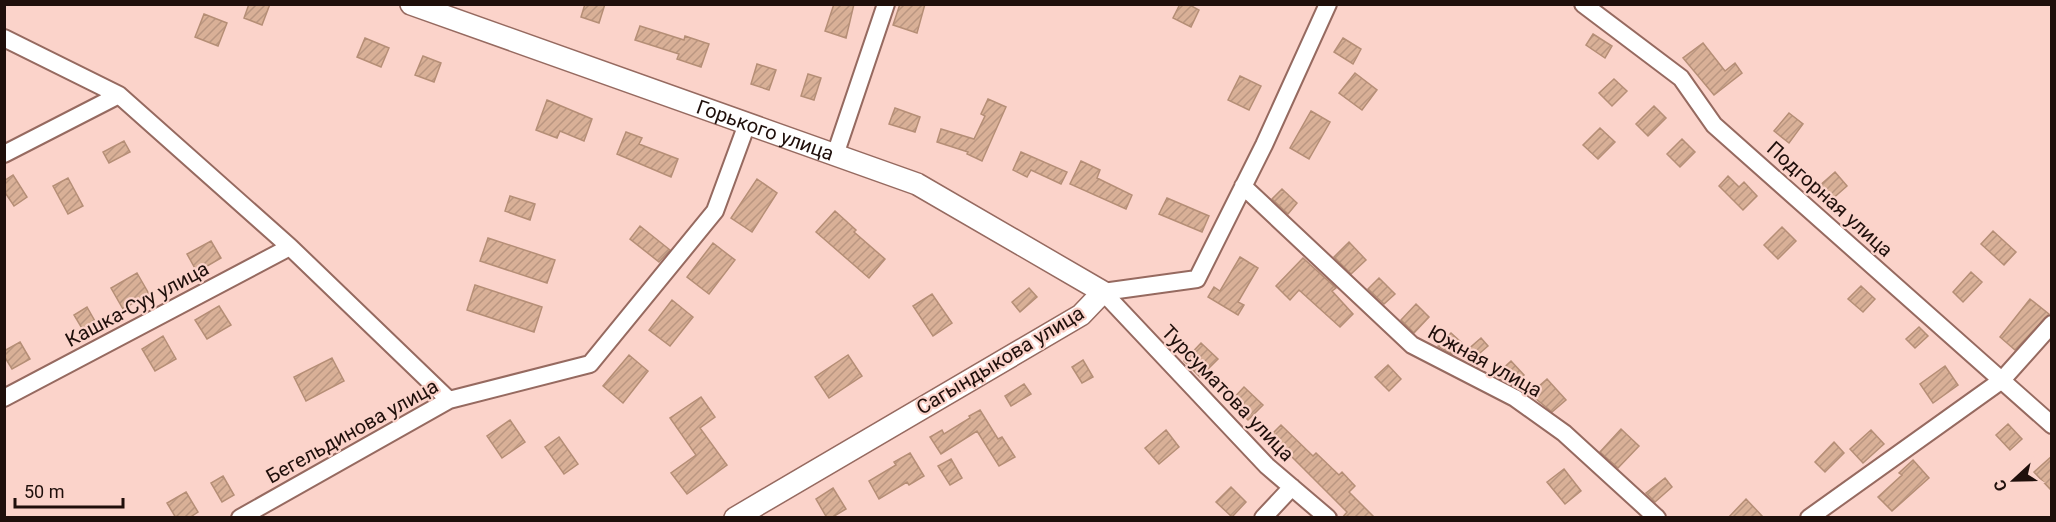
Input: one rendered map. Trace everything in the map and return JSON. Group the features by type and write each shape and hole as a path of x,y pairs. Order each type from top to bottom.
{"street":[{"name":"Горького улица","path":"411,4 436,9 917,184 1103,292"},
{"path":"835,155 886,4"},
{"name":"Сагындыкова улица","path":"735,518 1080,315 1103,292 1197,279 1328,4"},
{"name":"Подгорная улица","path":"1584,4 1681,78 1714,125 2052,425"},
{"path":"4,38 118,95 290,247 449,400"},
{"path":"4,154 118,95"},
{"name":"Бегельдинова улица","path":"240,518 449,400 590,364 716,212 747,124"},
{"name":"Южная улица","path":"1243,186 1412,345 1515,398 1564,433 1657,518"},
{"name":"Кашка-Суу улица","path":"4,398 290,247"},
{"name":"Турсуматова улица","path":"1103,292 1267,466 1328,518"},
{"path":"1809,518 2002,380 2052,324"},
{"path":"1263,518 1292,487"}],"building":[{"path":"249,4 270,4 262,25 244,18"},
{"path":"585,4 605,4 599,23 581,17"},
{"path":"834,4 854,4 846,38 825,31"},
{"path":"900,4 925,4 917,33 893,25"},
{"path":"1180,4 1188,4 1199,10 1191,27 1173,18"},
{"path":"204,14 227,23 218,46 195,37"},
{"path":"640,26 684,40 685,36 709,44 701,67 677,59 679,54 635,40"},
{"path":"1593,34 1612,46 1605,58 1586,45"},
{"path":"365,38 389,48 381,67 357,57"},
{"path":"1343,38 1361,49 1353,64 1334,52"},
{"path":"1703,43 1725,71 1735,63 1742,73 1714,95 1683,58"},
{"path":"423,56 441,63 434,82 415,75"},
{"path":"757,64 776,70 769,90 751,84"},
{"path":"1355,73 1377,90 1362,110 1339,93"},
{"path":"808,74 821,78 814,100 801,96"},
{"path":"1240,76 1261,86 1249,110 1228,100"},
{"path":"1614,79 1627,91 1612,106 1599,93"},
{"path":"988,99 1006,107 982,161 967,154 968,152 937,142 941,129 974,139 985,116 981,114"},
{"path":"547,100 592,119 584,141 560,131 557,138 536,130"},
{"path":"1654,106 1666,118 1648,136 1636,124"},
{"path":"895,108 920,117 915,132 889,124"},
{"path":"1311,111 1330,122 1309,159 1290,148"},
{"path":"1789,113 1803,124 1789,143 1774,131"},
{"path":"1600,128 1615,142 1598,159 1583,145"},
{"path":"626,132 642,138 639,144 678,159 671,177 617,154"},
{"path":"1682,139 1695,152 1680,167 1667,154"},
{"path":"124,141 130,152 109,163 103,152"},
{"path":"1021,152 1067,172 1061,184 1031,170 1027,177 1013,170"},
{"path":"1081,161 1100,170 1097,178 1132,195 1126,209 1070,184"},
{"path":"1835,172 1847,186 1830,201 1818,187"},
{"path":"13,175 27,197 14,206 4,191 4,181"},
{"path":"1728,176 1739,187 1744,182 1757,196 1743,210 1719,186"},
{"path":"68,178 83,206 68,214 53,186"},
{"path":"757,179 777,193 752,232 731,218"},
{"path":"1282,189 1297,203 1288,214 1272,199"},
{"path":"510,196 535,204 530,220 505,211"},
{"path":"1167,198 1209,216 1202,232 1159,214"},
{"path":"835,211 856,230 854,232 885,259 869,278 816,232"},
{"path":"640,226 670,250 659,262 630,239"},
{"path":"1782,227 1796,241 1778,259 1764,245"},
{"path":"1993,231 2016,252 2004,265 1981,244"},
{"path":"488,238 555,260 547,283 480,261"},
{"path":"211,241 221,258 197,272 187,254"},
{"path":"1349,242 1366,260 1351,274 1334,257"},
{"path":"713,243 735,260 709,294 687,277"},
{"path":"1240,257 1258,268 1238,302 1244,305 1238,315 1208,297 1214,287 1220,291"},
{"path":"1303,258 1336,288 1332,291 1353,314 1340,327 1299,290 1290,300 1276,286"},
{"path":"1971,272 1982,282 1963,302 1953,292"},
{"path":"137,273 149,294 123,309 111,288"},
{"path":"1379,278 1395,294 1384,304 1368,289"},
{"path":"475,285 542,307 534,332 467,310"},
{"path":"1861,286 1875,299 1863,312 1848,299"},
{"path":"1029,288 1037,297 1020,312 1012,302"},
{"path":"932,294 952,323 933,336 913,306"},
{"path":"2030,299 2049,314 2015,350 2000,337"},
{"path":"672,300 693,317 670,346 649,330"},
{"path":"1416,304 1429,317 1414,333 1401,320"},
{"path":"219,306 231,325 207,339 195,320"},
{"path":"87,307 96,323 83,330 74,315"},
{"path":"1919,327 1928,336 1915,348 1906,339"},
{"path":"1451,333 1462,343 1452,354 1438,346"},
{"path":"163,336 176,359 155,371 142,349"},
{"path":"1481,338 1488,346 1473,359 1466,351"},
{"path":"20,342 30,359 12,369 4,356 4,351"},
{"path":"1201,343 1218,359 1200,377 1184,361"},
{"path":"629,355 648,371 623,403 603,386"},
{"path":"848,355 862,376 829,398 815,377"},
{"path":"332,358 344,381 306,401 294,377"},
{"path":"1083,360 1093,377 1082,383 1072,367"},
{"path":"1511,361 1524,375 1513,385 1506,382 1498,373"},
{"path":"1388,365 1401,379 1389,391 1375,377"},
{"path":"1945,366 1958,385 1933,403 1920,384"},
{"path":"1547,379 1566,400 1552,412 1530,394"},
{"path":"1024,384 1031,394 1011,406 1005,396"},
{"path":"1244,387 1263,405 1248,420 1230,402"},
{"path":"701,397 715,417 700,428 727,465 687,494 671,473 696,455 670,418"},
{"path":"980,410 998,439 1002,437 1015,457 999,466 977,431 941,454 930,437 942,430 944,434"},
{"path":"510,420 525,442 502,458 487,436"},
{"path":"2008,424 2022,439 2010,450 1996,435"},
{"path":"1281,425 1313,456 1316,453 1339,475 1342,472 1355,486 1349,492 1375,518 1342,518 1347,512 1288,453 1286,455 1268,438"},
{"path":"1621,429 1639,446 1618,468 1600,452"},
{"path":"1166,430 1179,447 1159,464 1145,448"},
{"path":"1871,430 1884,444 1863,463 1850,449"},
{"path":"559,437 578,464 564,474 545,447"},
{"path":"1834,442 1844,453 1825,472 1815,462"},
{"path":"910,453 924,476 909,485 907,482 879,499 869,481 896,465 894,462"},
{"path":"2052,456 2052,491 2034,472"},
{"path":"951,459 962,478 950,485 938,466"},
{"path":"1913,460 1929,478 1892,511 1878,497 1902,475 1899,473"},
{"path":"1564,469 1581,491 1565,504 1547,482"},
{"path":"223,476 234,495 222,502 211,483"},
{"path":"1665,478 1672,487 1655,502 1646,493"},
{"path":"1231,487 1246,502 1232,517 1216,502"},
{"path":"833,488 846,509 827,518 816,499"},
{"path":"186,492 198,512 189,518 176,518 167,503"},
{"path":"1746,499 1764,518 1728,518"}]}
